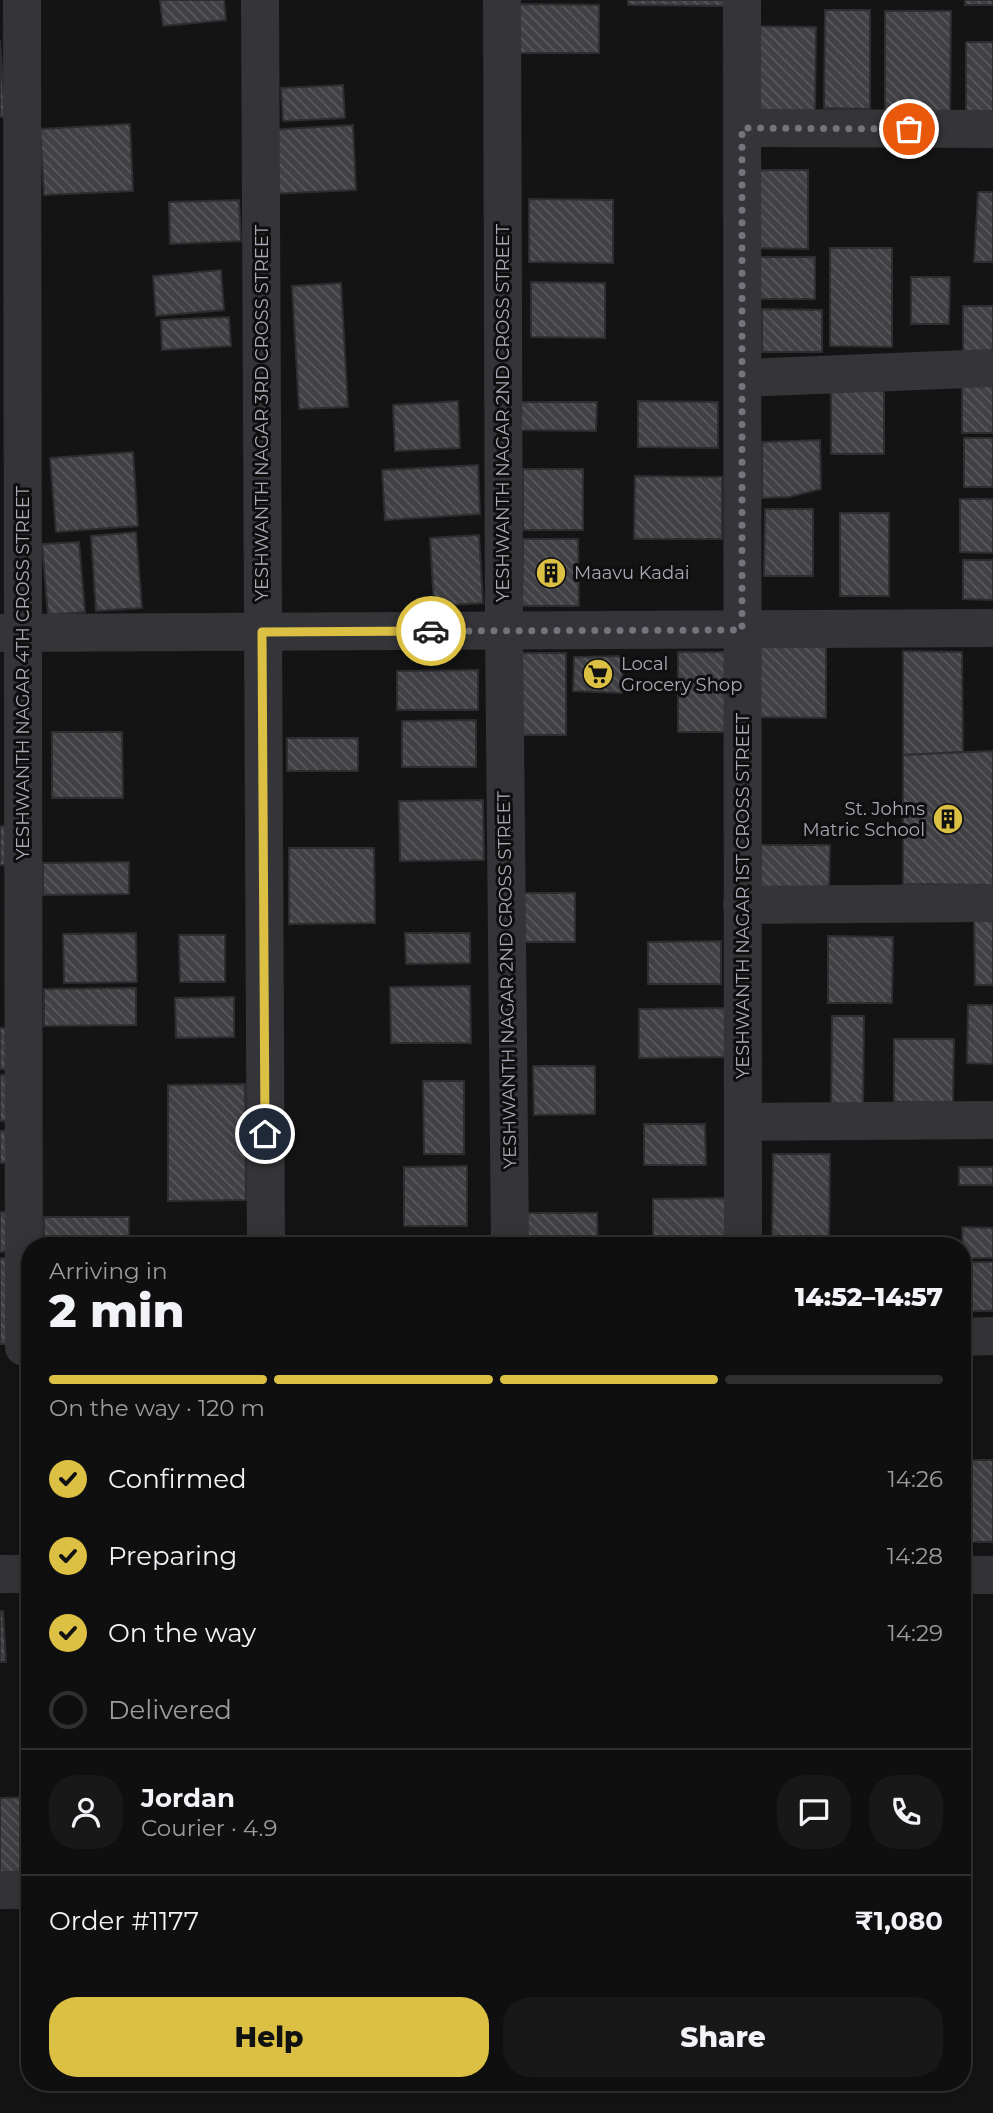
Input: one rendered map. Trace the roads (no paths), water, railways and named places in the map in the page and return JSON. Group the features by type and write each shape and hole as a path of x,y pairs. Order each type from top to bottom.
{"street":[{"name":"YESHWANTH NAGAR 4TH CROSS STREET","path":"18,1347 11,209 22,0"},
{"name":"YESHWANTH NAGAR 3RD CROSS STREET","path":"260,0 266,1237"},
{"name":"YESHWANTH NAGAR 2ND CROSS STREET","path":"502,0 510,1237"},
{"name":"YESHWANTH NAGAR 1ST CROSS STREET","path":"742,0 743,1237"},
{"path":"742,128 993,130"},
{"path":"743,378 993,368"},
{"path":"12,633 993,628"},
{"path":"742,905 993,903"},
{"path":"743,1122 993,1120"},
{"path":"971,1337 993,1336"},
{"path":"0,1574 21,1574"},
{"path":"971,1575 993,1575"},
{"path":"0,1890 21,1890"}],"place":[{"name":"Maavu Kadai","path":"551,573"},
{"name":"Local Grocery Shop","path":"598,674"},
{"name":"St. Johns Matric School","path":"948,819"}]}
